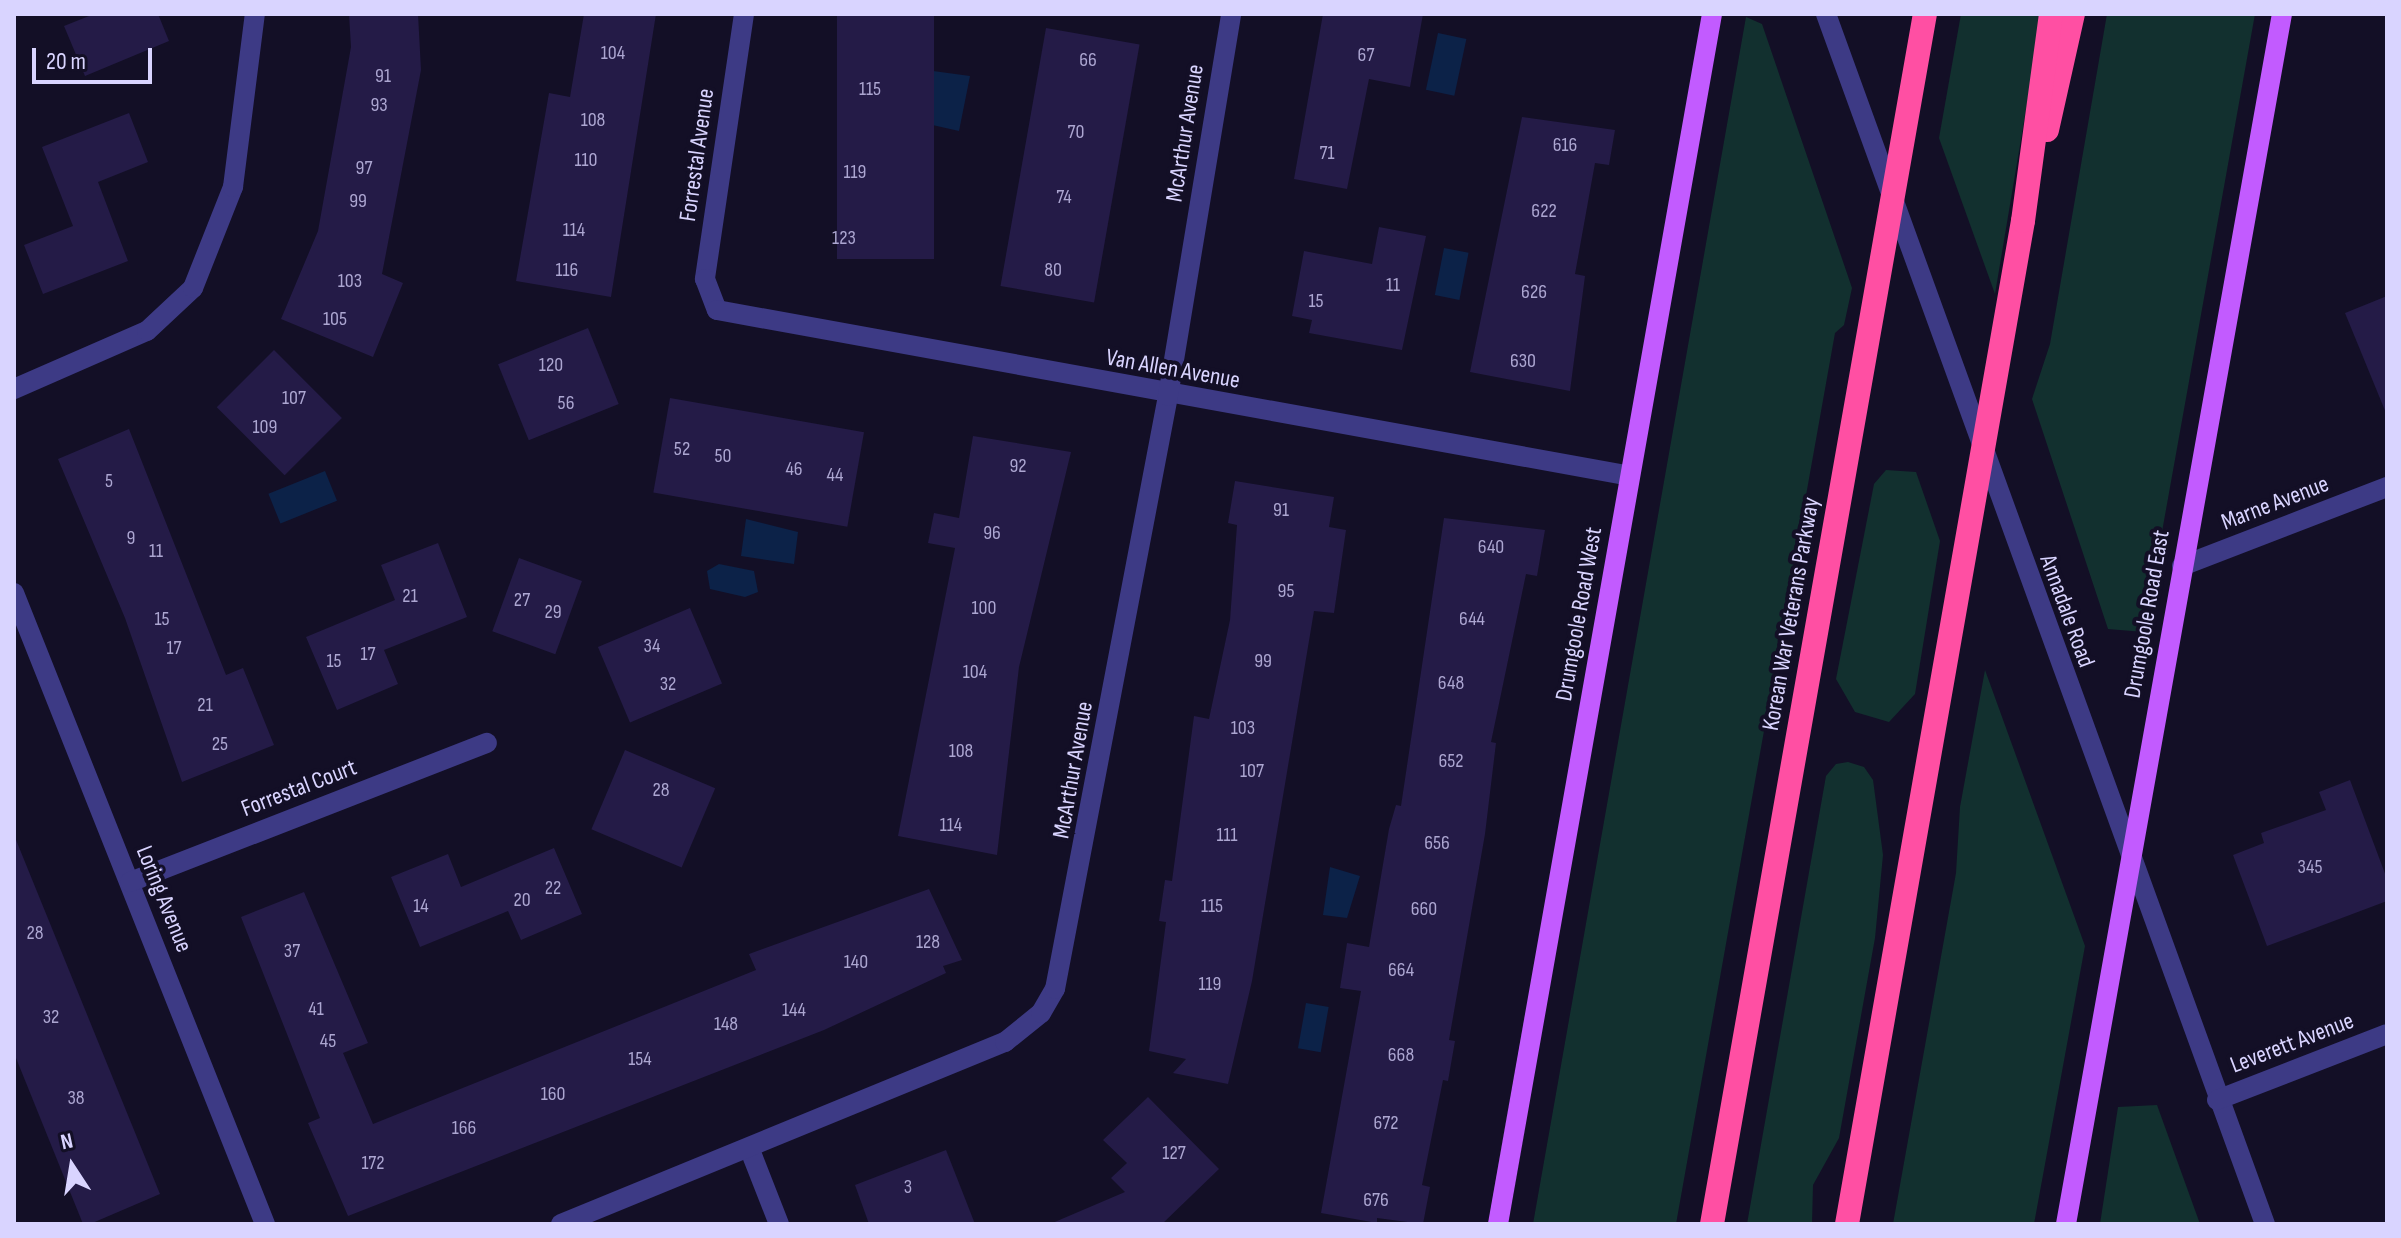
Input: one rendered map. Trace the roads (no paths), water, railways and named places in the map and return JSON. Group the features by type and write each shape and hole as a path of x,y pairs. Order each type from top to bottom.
{"highway":[{"name":"Korean War Veterans Parkway","path":"1712,1224 1925,14"},
{"path":"1847,1224 2023,221 2051,14"},
{"path":"2023,221 2073,14"}],"main road":[{"name":"Drumgoole Road West","path":"1498,1224 1712,14"},
{"name":"Drumgoole Road East","path":"2066,1224 2282,14"}],"street":[{"path":"14,389 147,331 193,288 233,187 255,14"},
{"name":"Forrestal Avenue","path":"710,304 705,279 744,14"},
{"name":"McArthur Avenue","path":"561,1224 750,1150 1005,1042 1041,1013 1055,989 1168,396 1231,14"},
{"name":"Annadale Road","path":"1826,14 2092,759 2265,1224"},
{"name":"Van Allen Avenue","path":"710,304 726,315 1630,476"},
{"name":"Marne Avenue","path":"2182,566 2387,487"},
{"name":"Loring Avenue","path":"14,593 265,1224"},
{"name":"Forrestal Court","path":"130,882 487,743"},
{"name":"Leverett Avenue","path":"2217,1100 2387,1034"},
{"path":"750,1150 779,1224"}],"water":[{"path":"1438,33 1466,39 1454,96 1426,90"},
{"path":"933,71 970,76 959,131 928,124"},
{"path":"1444,248 1469,253 1459,300 1435,295"},
{"path":"325,471 337,501 280,524 268,494"},
{"path":"746,519 798,532 794,564 741,556"},
{"path":"719,564 754,571 758,592 745,597 710,589 707,571"},
{"path":"1330,867 1360,876 1347,918 1323,915"},
{"path":"1306,1003 1329,1007 1321,1052 1298,1048"}]}
